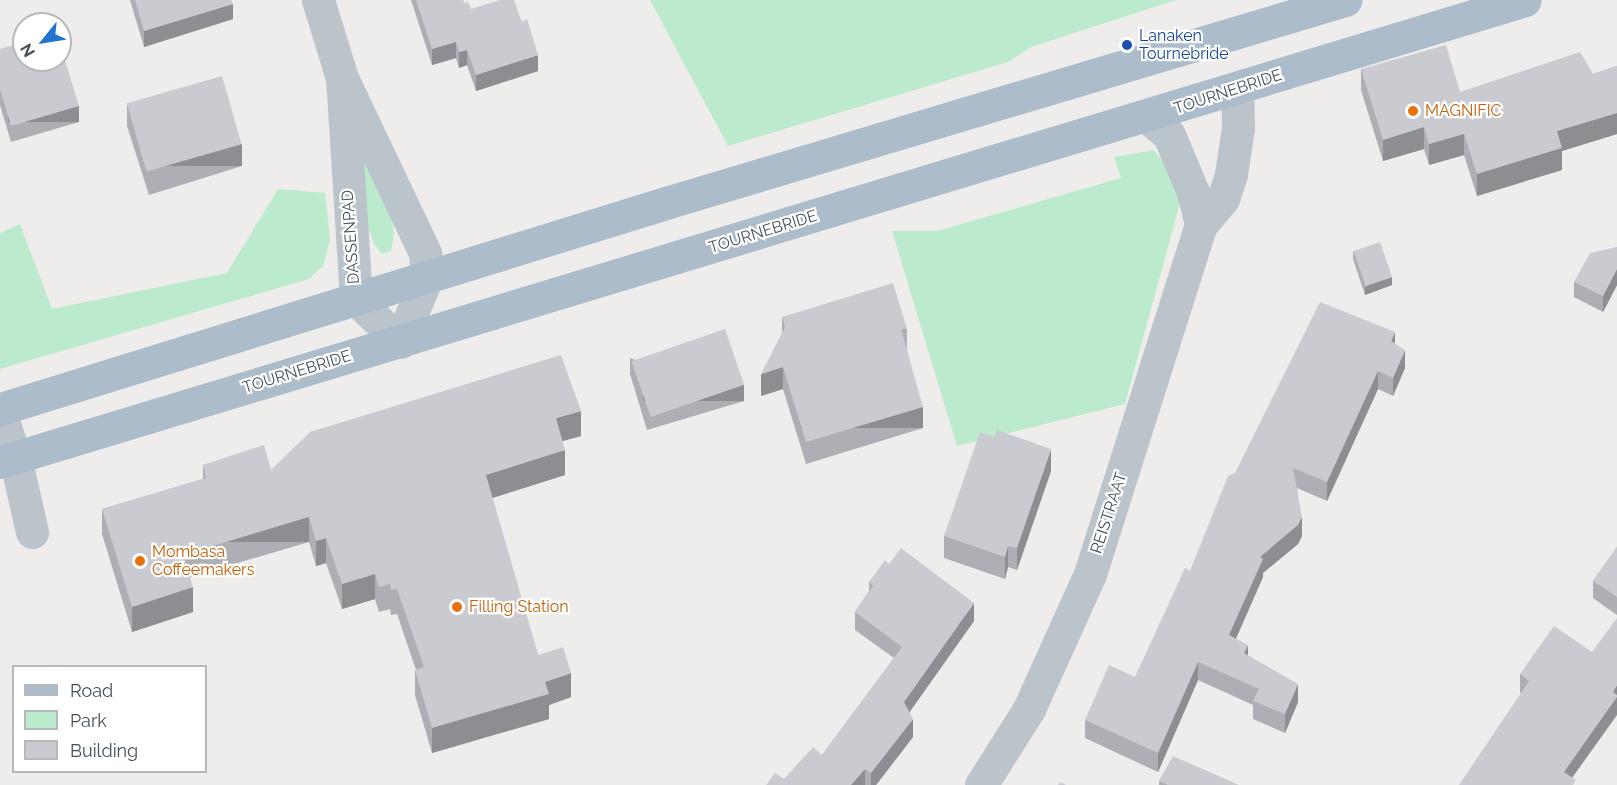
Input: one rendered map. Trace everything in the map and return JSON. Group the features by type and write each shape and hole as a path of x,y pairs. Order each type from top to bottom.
{"main road":[{"path":"0,411 427,277 1345,0"},
{"name":"TOURNEBRIDE","path":"8,459 1147,117 1525,0"}],"street":[{"name":"DASSENPAD","path":"318,0 342,78 405,206 425,253 427,277"},
{"name":"DASSENPAD","path":"342,78 356,299 400,342"},
{"name":"REISTRAAT","path":"981,785 1029,709 1090,574 1201,225 1222,198 1231,174 1238,128 1237,89"},
{"path":"1147,117 1169,135 1193,192 1201,225"},
{"path":"400,342 427,277"},
{"path":"0,411 8,459 32,532"}],"green space":[{"path":"650,0 1176,0 1031,47 1008,62 728,146"},
{"path":"1154,150 1170,171 1180,203 1125,404 957,446 892,231 937,231 1121,178 1114,157"},
{"path":"360,151 390,205 394,234 391,251 382,254 374,244 365,218"},
{"path":"278,189 325,193 330,240 323,266 309,279 0,369 0,233 20,224 52,309 227,273"}],"building":[{"path":"135,0 231,0 233,4 144,31"},
{"path":"416,0 463,0 464,3 468,2 471,9 500,0 514,0 522,22 527,19 538,55 476,75 467,50 459,52 456,42 432,49"},
{"path":"1446,45 1460,92 1580,52 1593,74 1617,66 1617,113 1557,131 1562,148 1477,174 1464,134 1429,144 1424,127 1383,140 1361,69"},
{"path":"12,46 12,72 69,72 79,106 11,126 0,89 0,49"},
{"path":"222,76 242,144 146,172 127,103"},
{"path":"1380,242 1392,277 1366,286 1354,251"},
{"path":"1617,247 1617,269 1603,296 1574,282 1590,253"},
{"path":"893,283 907,329 901,329 923,407 806,442 783,367 761,374 785,327 782,317"},
{"path":"1320,302 1395,332 1391,341 1405,350 1393,378 1378,371 1327,482 1293,468 1302,517 1298,525 1260,557 1263,559 1229,635 1248,645 1244,653 1298,684 1285,714 1253,701 1259,689 1198,662 1158,753 1085,720 1109,665 1135,677 1185,568 1190,571 1228,476 1235,473"},
{"path":"725,329 744,385 651,417 631,361"},
{"path":"561,355 581,411 556,418 565,450 486,475 538,655 563,647 571,673 545,682 549,694 432,728 415,670 424,667 397,589 391,590 390,584 379,587 375,574 342,584 326,538 316,541 309,517 183,555 193,587 132,607 102,509 206,478 203,465 264,445 271,470 310,432"},
{"path":"997,430 1051,449 1017,548 1008,546 1005,557 944,536 980,432 994,437"},
{"path":"1617,547 1617,597 1593,581"},
{"path":"901,548 974,603 904,702 913,719 871,773 865,769 851,785 766,785 775,773 784,779 813,747 822,755 902,647 855,612 873,586 869,582 885,560 889,564"},
{"path":"1617,618 1617,685 1613,692 1617,697 1564,772 1576,780 1573,785 1459,785 1529,681 1520,674 1554,626 1592,652"},
{"path":"1173,756 1239,785 1168,785 1159,781"}],"place":[{"name":"Lanaken Tournebride","path":"1127,45"},
{"name":"MAGNIFIC","path":"1413,111"},
{"name":"Mombasa Coffeemakers","path":"140,561"},
{"name":"Filling Station","path":"457,607"}]}
